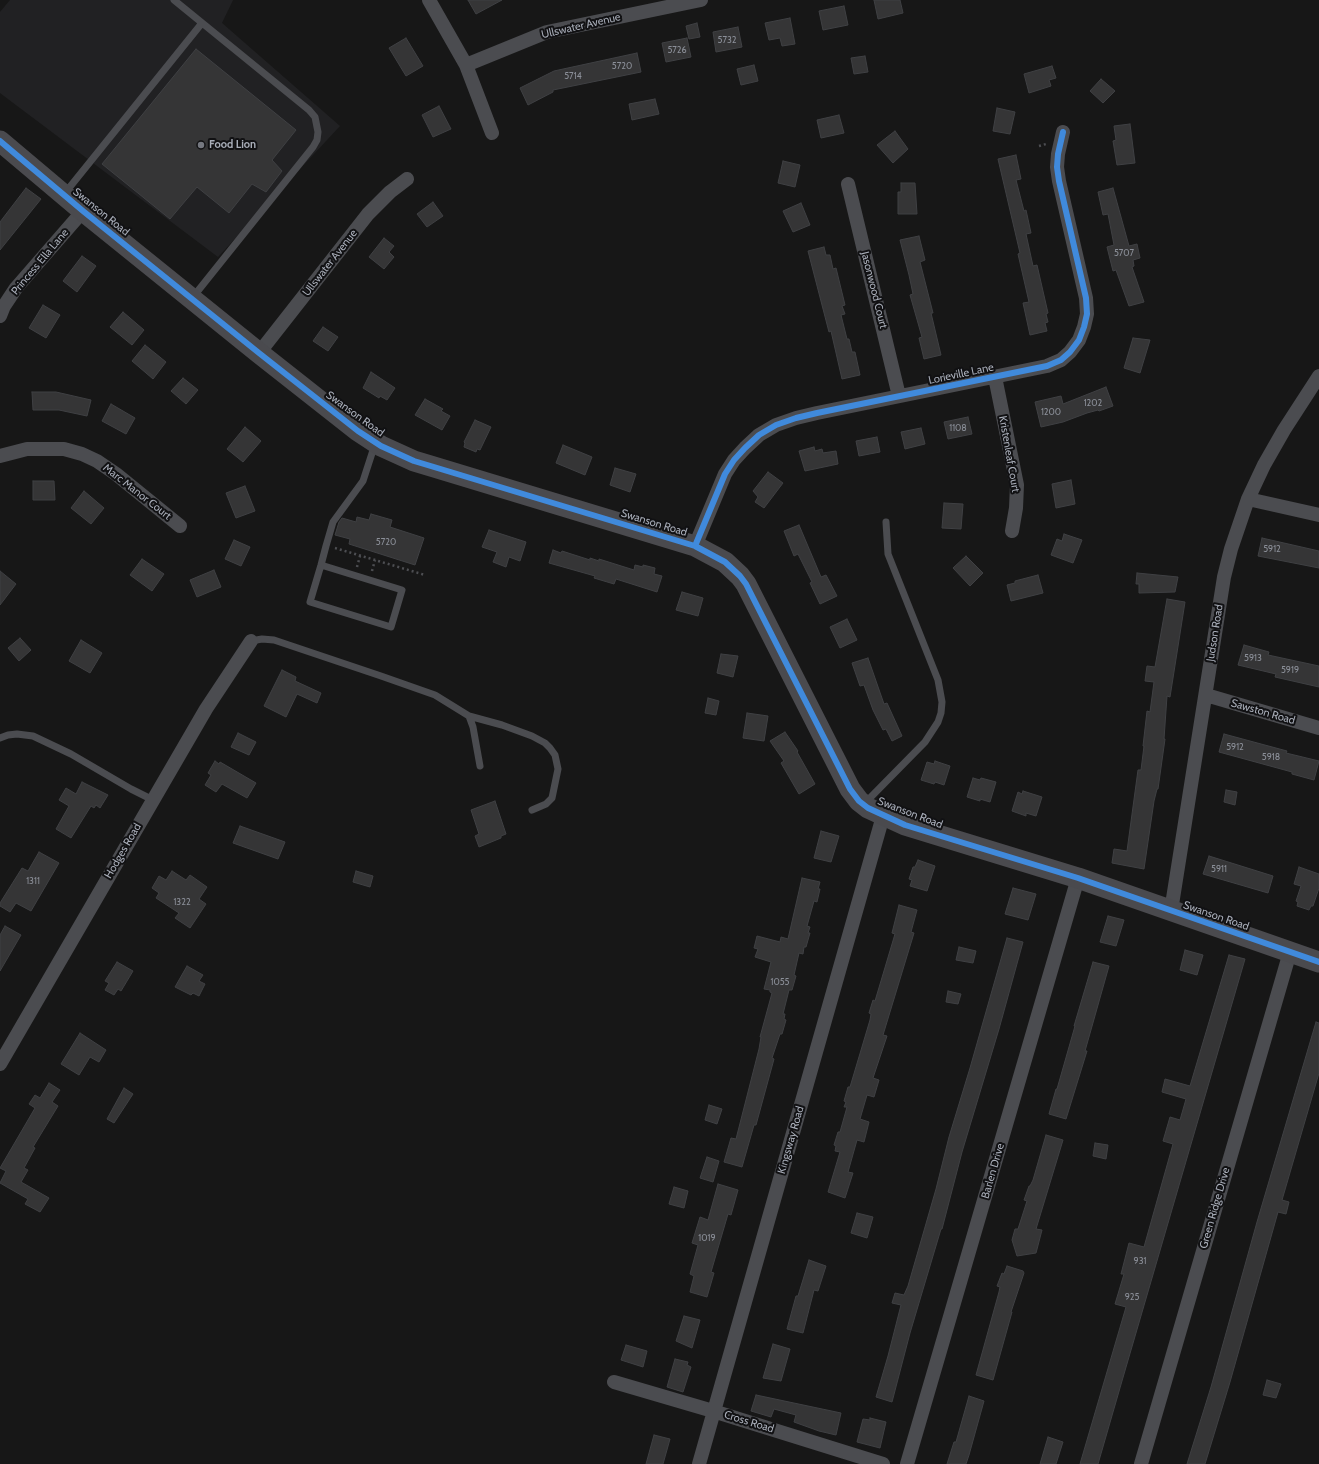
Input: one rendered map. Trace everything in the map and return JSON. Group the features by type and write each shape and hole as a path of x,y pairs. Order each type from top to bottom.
{"street":[{"path":"429,0 466,65 492,133"},
{"name":"Ullswater Avenue","path":"466,65 547,32 700,0"},
{"name":"Lorieville Lane","path":"695,546 725,474 734,460 760,435 776,425 796,418 1047,366 1060,360 1070,352 1079,340 1087,314 1086,298 1057,167 1058,154 1063,132"},
{"name":"Swanson Road","path":"0,141 83,211 259,353 358,431 376,442 397,454 428,465 695,546 724,562 740,576 746,584 850,789 863,805 883,816 905,825 1078,878 1319,962"},
{"name":"Ullswater Avenue","path":"259,353 368,214 390,192 407,179"},
{"name":"Jasonwood Court","path":"848,184 900,396"},
{"name":"Princess Ella Lane","path":"0,316 4,306 16,288 83,211"},
{"name":"Judson Road","path":"1171,911 1224,577 1231,549 1248,499 1264,465 1284,430 1319,376"},
{"name":"Kristenleaf Court","path":"995,377 1017,485 1016,508 1012,531"},
{"name":"Marc Manor Court","path":"0,456 28,449 64,449 82,454 116,474 180,526"},
{"path":"1248,499 1319,515"},
{"name":"Hodges Road","path":"0,1064 206,709 251,641"},
{"name":"Sawston Road","path":"1206,695 1319,728"},
{"name":"Kingsway Road","path":"699,1464 883,816"},
{"name":"Barlen Drive","path":"908,1464 1078,878"},
{"name":"Green Ridge Drive","path":"1141,1464 1290,952"},
{"name":"Cross Road","path":"614,1382 883,1464"}],"lane":[{"path":"174,0 309,110 315,117 318,132 317,140 313,147 191,298"},
{"path":"64,194 202,23"},
{"path":"321,565 402,590 391,627 310,602 333,522 363,481 376,442"},
{"path":"863,805 925,742 938,722 942,702 938,680 888,554 886,522"},
{"path":"251,641 262,639 274,640 381,676 434,695 469,716 532,736 545,743 555,755 558,768 552,798 546,804 532,810"},
{"path":"469,716 473,727 480,766"},
{"path":"0,738 17,734 33,736 71,754 153,800"}],"path":[{"path":"326,546 425,575"},
{"path":"357,566 360,556"},
{"path":"372,571 375,560"}],"shaded area":[{"path":"10,0 233,0 222,23 340,126 218,257 0,93 0,12"}],"building":[{"path":"468,0 502,0 476,14"},
{"path":"874,0 900,0 903,13 878,19"},
{"path":"844,6 848,25 823,30 819,11"},
{"path":"790,18 795,44 782,46 780,38 769,40 765,23"},
{"path":"697,23 700,37 689,39 686,26"},
{"path":"738,27 742,47 716,52 713,32"},
{"path":"406,38 423,66 406,76 389,48"},
{"path":"687,38 691,57 666,62 662,43"},
{"name":"Food Lion","path":"196,49 296,130 272,160 282,171 266,192 252,184 229,213 197,187 170,219 102,164"},
{"path":"637,53 641,72 553,90 553,92 528,105 520,88 554,71"},
{"path":"865,56 868,72 854,74 851,58"},
{"path":"754,65 758,81 741,85 737,69"},
{"path":"1052,66 1056,78 1049,80 1051,86 1029,93 1024,74"},
{"path":"1101,79 1115,91 1103,103 1090,91"},
{"path":"655,99 659,114 632,120 629,104"},
{"path":"439,106 451,129 433,137 422,115"},
{"path":"997,108 1015,112 1010,134 993,131"},
{"path":"839,115 844,133 821,138 817,120"},
{"path":"1130,124 1135,163 1117,165 1113,141 1116,140 1114,126"},
{"path":"895,131 908,149 893,163 877,145"},
{"path":"1016,155 1021,179 1016,180 1024,211 1026,210 1031,233 1026,234 1033,266 1037,265 1048,313 1046,314 1048,322 1045,323 1047,331 1030,335 1023,303 1029,302 1018,254 1020,253 998,159"},
{"path":"783,161 800,165 795,187 778,183"},
{"path":"901,183 915,183 917,214 898,214 898,192 901,192"},
{"path":"26,188 41,199 0,250 0,222"},
{"path":"1113,188 1129,246 1137,244 1140,258 1133,260 1134,266 1132,267 1144,302 1129,306 1116,270 1113,271 1107,247 1114,245 1108,214 1103,215 1098,192"},
{"path":"433,202 443,216 427,227 417,214"},
{"path":"801,203 810,225 793,232 783,211"},
{"path":"919,236 925,260 920,262 933,313 931,313 941,355 924,359 919,338 922,337 910,295 913,294 900,240"},
{"path":"384,238 394,246 389,252 394,257 384,269 369,257"},
{"path":"824,247 826,255 830,255 833,269 836,268 845,305 842,306 845,314 841,315 847,339 849,339 852,352 855,352 860,375 842,379 831,331 829,332 808,251"},
{"path":"82,256 96,266 77,292 63,281"},
{"path":"43,305 60,315 46,338 29,328"},
{"path":"123,312 144,330 132,345 110,327"},
{"path":"323,327 338,337 328,351 313,341"},
{"path":"1133,338 1150,340 1140,373 1124,368"},
{"path":"145,345 166,362 153,379 132,361"},
{"path":"371,372 395,388 387,400 380,396 379,398 363,388"},
{"path":"183,378 198,390 186,404 171,391"},
{"path":"1106,387 1113,406 1087,413 1063,422 1041,427 1035,402 1061,396 1063,404"},
{"path":"32,392 56,392 91,400 87,416 59,410 33,410"},
{"path":"425,399 443,409 441,411 450,416 442,430 415,415"},
{"path":"111,404 135,418 126,434 102,421"},
{"path":"968,417 972,434 948,439 944,422"},
{"path":"475,420 491,427 480,450 477,449 476,452 464,447 464,442"},
{"path":"245,427 261,441 243,462 227,449"},
{"path":"921,428 925,444 905,449 901,432"},
{"path":"877,437 880,452 859,456 856,441"},
{"path":"563,445 592,457 585,475 556,463"},
{"path":"814,447 815,451 822,449 823,453 836,451 838,464 805,471 799,451"},
{"path":"615,468 636,474 630,492 610,485"},
{"path":"768,472 783,483 764,508 755,502 758,497 753,491"},
{"path":"1071,480 1075,504 1056,508 1052,484"},
{"path":"33,481 54,481 55,500 33,500"},
{"path":"245,486 255,511 236,518 226,493"},
{"path":"84,491 104,508 91,524 71,508"},
{"path":"944,503 963,504 961,529 942,528"},
{"path":"371,514 392,520 390,527 424,538 415,565 349,544 350,539 335,535 339,522 342,518 356,522 357,517 369,520"},
{"path":"799,525 821,577 826,575 837,596 820,604 810,583 812,582 798,554 794,556 784,531"},
{"path":"489,530 526,542 520,561 509,557 506,567 493,562 497,552 482,547"},
{"path":"1064,534 1082,540 1073,563 1051,555 1057,539 1062,541"},
{"path":"1262,538 1319,551 1319,568 1258,556"},
{"path":"234,540 250,547 241,566 225,559"},
{"path":"553,550 561,553 562,551 590,560 590,558 599,561 599,559 634,570 635,565 655,568 654,574 662,576 657,592 616,579 614,584 594,578 595,576 549,563"},
{"path":"966,556 983,573 970,586 953,568"},
{"path":"142,559 164,574 152,591 130,575"},
{"path":"214,570 221,587 197,597 190,580"},
{"path":"0,571 16,584 0,605"},
{"path":"1137,573 1178,577 1175,592 1139,593 1139,584 1136,584"},
{"path":"1038,575 1043,593 1011,601 1007,585 1015,583 1015,581"},
{"path":"682,592 703,598 698,616 676,610"},
{"path":"1167,599 1185,602 1170,697 1167,696 1165,739 1144,869 1112,863 1114,849 1127,851 1138,770 1141,770 1147,711 1150,712 1154,682 1145,681 1147,666 1155,667"},
{"path":"847,619 857,640 840,648 830,627"},
{"path":"20,638 31,650 19,661 8,648"},
{"path":"81,640 102,653 90,673 69,661"},
{"path":"1244,645 1269,652 1268,655 1319,666 1319,687 1275,677 1276,674 1238,665"},
{"path":"721,654 738,656 733,677 717,673"},
{"path":"868,658 884,704 887,703 902,736 892,741 886,729 883,730 873,710 864,685 860,686 852,663"},
{"path":"282,670 296,677 295,681 321,693 317,703 297,694 286,717 264,706"},
{"path":"708,698 719,701 716,715 705,713"},
{"path":"747,713 768,716 764,741 743,738"},
{"path":"785,732 798,751 797,752 815,784 799,794 781,763 784,761 770,741"},
{"path":"238,733 256,742 249,755 231,747"},
{"path":"1224,734 1287,751 1286,753 1319,761 1314,780 1292,774 1292,772 1219,752"},
{"path":"215,761 219,764 220,762 256,783 247,798 222,784 216,792 205,785 211,775 208,773"},
{"path":"935,761 950,766 944,785 921,780 927,762 934,764"},
{"path":"973,778 980,780 981,778 996,782 990,802 967,797"},
{"path":"82,782 108,795 100,808 96,805 94,808 91,806 71,838 56,829 69,806 59,800 66,788 76,794"},
{"path":"1226,790 1237,792 1235,805 1224,802"},
{"path":"1023,791 1042,797 1036,816 1026,813 1026,816 1012,811 1018,792 1022,794"},
{"path":"495,801 506,834 501,836 501,838 479,847 475,836 479,834 471,810"},
{"path":"240,826 285,842 278,859 233,843"},
{"path":"821,831 839,836 831,862 814,858"},
{"path":"39,852 59,863 31,911 16,903 10,912 0,906 0,903 22,868 28,871"},
{"path":"1209,856 1273,876 1268,893 1203,874"},
{"path":"918,860 935,866 927,891 910,886 912,880 909,879 913,867 915,867"},
{"path":"1299,867 1319,874 1319,888 1313,906 1311,906 1309,910 1297,906 1298,902 1296,901 1301,886 1294,884"},
{"path":"172,871 186,880 190,875 207,887 199,899 206,904 190,928 175,918 179,913 156,898 159,893 152,888 159,876 166,880"},
{"path":"356,871 373,876 370,887 353,882"},
{"path":"802,878 820,882 818,889 820,889 817,902 814,901 807,926 810,927 808,933 810,933 806,947 804,947 803,954 799,953 794,975 796,976 792,990 789,990 783,1014 785,1014 784,1019 786,1020 772,1058 774,1059 756,1125 754,1125 742,1167 724,1162 731,1138 736,1139 772,993 770,990 764,989 771,962 755,957 758,949 754,948 757,936 780,942 781,937 788,939"},
{"path":"1013,888 1036,894 1028,920 1005,914"},
{"path":"899,905 917,910 911,932 914,933 883,1035 887,1036 873,1078 879,1080 874,1097 867,1095 860,1119 869,1122 864,1142 857,1140 848,1172 853,1173 845,1198 828,1192 840,1152 835,1151 836,1146 834,1145 838,1132 840,1132 847,1107 844,1107 846,1102 844,1101 848,1087 850,1087 870,1020 871,1014 869,1013 873,1000 875,1001 895,934 892,933"},
{"path":"1108,916 1124,920 1116,946 1100,942"},
{"path":"5,926 21,935 0,971 0,935"},
{"path":"1007,938 1023,942 999,1029 962,1152 942,1229 910,1333 892,1402 876,1397 901,1305 892,1303 895,1293 904,1295 908,1286 936,1189 949,1137"},
{"path":"959,947 976,951 973,963 956,960"},
{"path":"1185,950 1203,955 1197,975 1180,970"},
{"path":"1229,955 1245,959 1098,1464 1080,1464 1126,1307 1115,1304 1124,1274 1121,1274 1129,1243 1144,1247 1173,1144 1163,1141 1170,1117 1180,1120 1186,1099 1162,1092 1165,1079 1190,1086"},
{"path":"117,962 133,971 121,991 118,989 114,995 105,990 109,983 105,981"},
{"path":"1093,962 1109,966 1085,1051 1087,1051 1066,1119 1049,1114"},
{"path":"187,966 203,975 199,981 205,984 199,996 193,993 191,995 175,987"},
{"path":"948,991 961,994 958,1004 946,1002"},
{"path":"1316,1022 1319,1023 1319,1073 1282,1200 1289,1202 1286,1214 1278,1212 1205,1464 1187,1464 1211,1387 1257,1222"},
{"path":"80,1033 106,1050 99,1062 90,1057 79,1075 61,1064"},
{"path":"49,1083 60,1090 52,1102 58,1106 33,1147 35,1148 24,1168 28,1170 21,1182 49,1198 40,1212 25,1204 28,1199 0,1183 6,1171 0,1168 35,1108 29,1104 35,1095 40,1098"},
{"path":"124,1088 133,1094 114,1123 107,1119"},
{"path":"709,1105 722,1109 717,1124 705,1120"},
{"path":"1046,1135 1063,1140 1036,1229 1042,1230 1036,1253 1017,1256 1012,1240 1015,1229 1018,1229 1027,1201 1024,1200 1033,1180"},
{"path":"1095,1143 1108,1145 1106,1159 1093,1156"},
{"path":"707,1157 719,1161 713,1182 700,1178"},
{"path":"718,1184 738,1190 731,1215 728,1214 711,1272 714,1273 707,1297 690,1292 694,1276 690,1274 698,1245 692,1243 700,1217 708,1220"},
{"path":"674,1187 688,1191 684,1208 669,1204"},
{"path":"857,1213 873,1217 867,1238 851,1233"},
{"path":"809,1260 826,1266 818,1291 814,1290 803,1333 787,1329 796,1296 798,1296"},
{"path":"1007,1266 1023,1271 1024,1273 1011,1312 993,1380 976,1375 999,1292 1000,1287 997,1286 1002,1273 1004,1274"},
{"path":"684,1316 700,1320 692,1348 676,1341"},
{"path":"773,1344 790,1349 781,1381 763,1378"},
{"path":"626,1345 647,1351 643,1367 621,1360"},
{"path":"675,1359 688,1362 687,1365 691,1367 683,1392 667,1387"},
{"path":"1267,1380 1281,1384 1276,1398 1263,1395"},
{"path":"756,1395 841,1413 836,1435 819,1431 794,1422 796,1415 774,1409 771,1417 751,1411"},
{"path":"969,1396 984,1401 969,1455 966,1464 947,1464 954,1442 956,1442"},
{"path":"870,1418 886,1422 880,1448 857,1442 863,1419 870,1420"},
{"path":"654,1435 670,1439 663,1464 646,1464"},
{"path":"1048,1437 1063,1442 1056,1464 1040,1464"}],"cycle path":[{"path":"695,546 725,474 734,460 759,435 776,425 817,413 1047,366 1061,360 1070,352 1079,340 1087,314 1086,298 1057,167 1058,154 1063,132"},
{"path":"0,141 83,211 259,353 358,431 381,446 414,461 695,546 725,562 746,584 850,789 859,801 868,808 905,825 1078,878 1319,962"}],"place":[{"name":"Food Lion","path":"201,145"}]}
